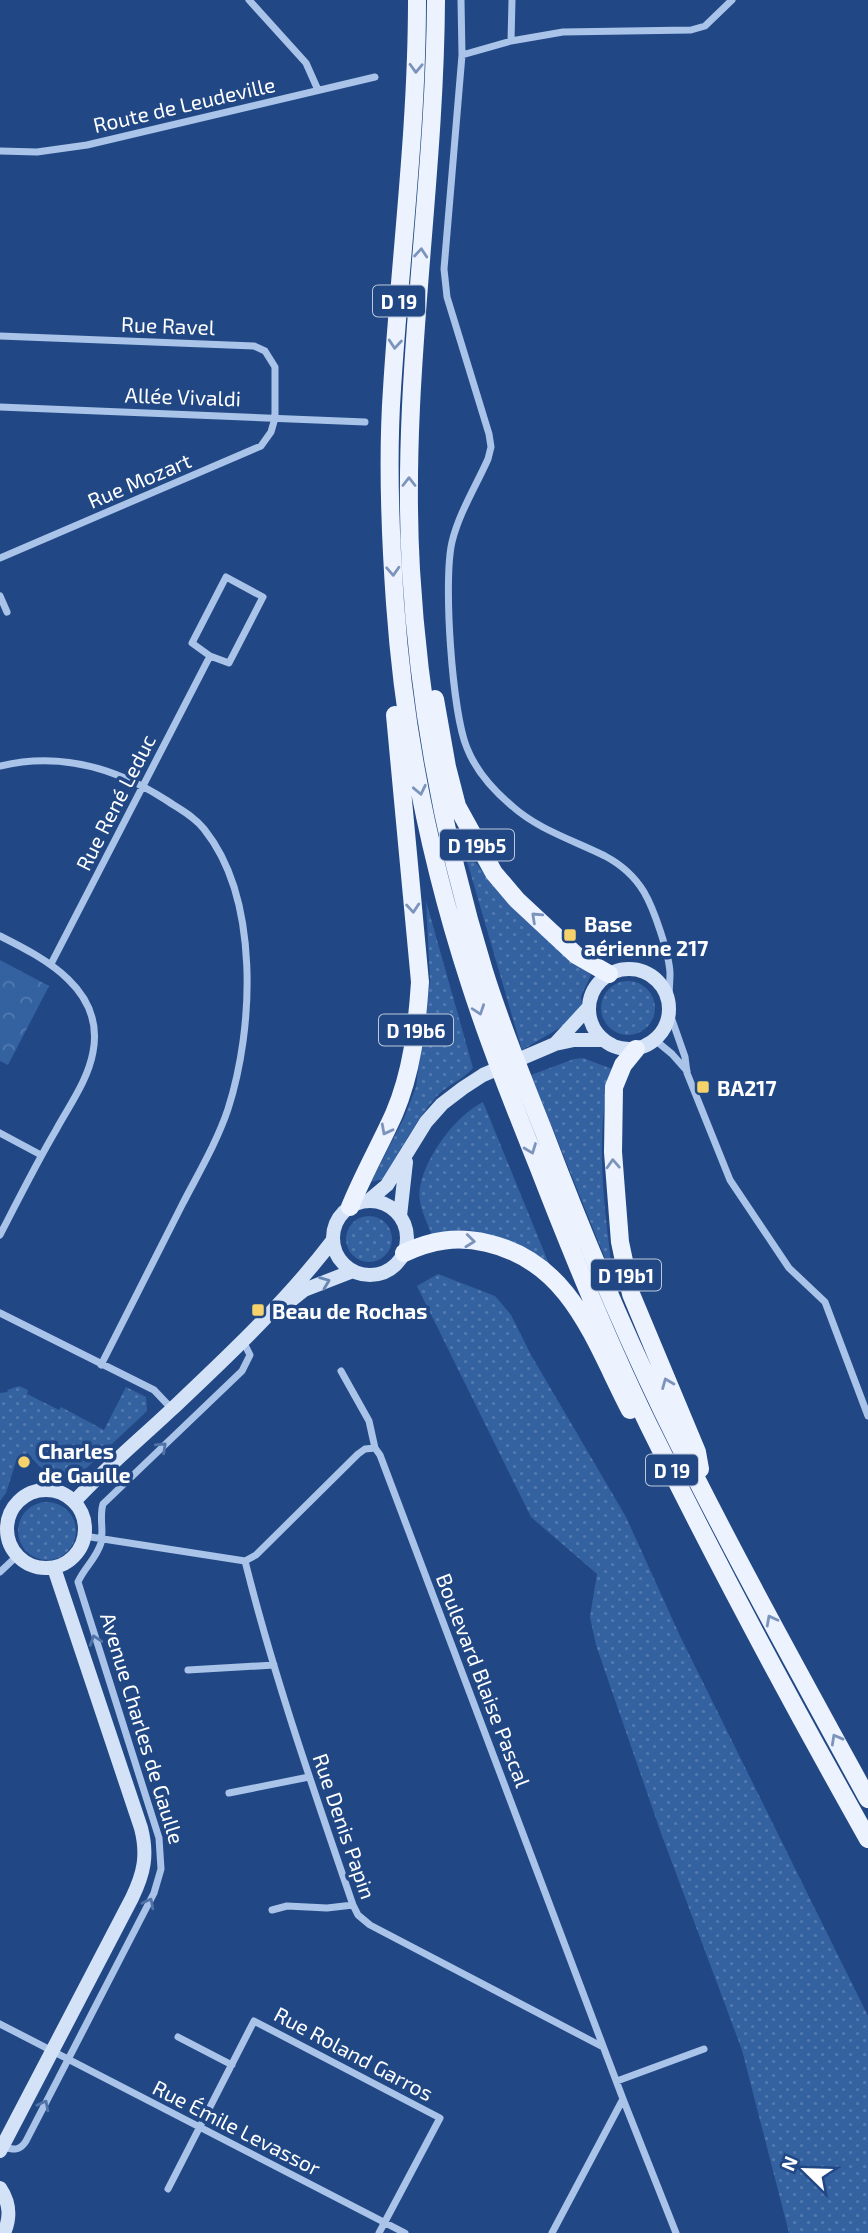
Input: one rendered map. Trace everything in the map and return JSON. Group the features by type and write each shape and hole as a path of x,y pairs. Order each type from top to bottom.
{"main road":[{"name":"D 19","path":"417,0 414,120 391,391 390,471 400,664 411,747 430,841 469,981 498,1038 572,1252 648,1423 865,1835"},
{"name":"D 19","path":"436,0 432,122 408,435 411,571 420,672 435,768 451,848 485,972 498,1038"},
{"name":"D 19b6","path":"359,1204 362,1177 394,1115 401,1095 418,1020 420,982 387,624 395,601"},
{"name":"D 19b5","path":"420,672 432,681 447,768 457,806 494,873 517,900 576,956 608,974"},
{"path":"74,1502 97,1476 172,1409 259,1324 309,1271 333,1240 337,1221 387,1185 426,1122 442,1104 483,1075 555,1044 574,1040 604,1040 618,1047 636,1049 655,1040 665,1029 670,1014 669,999 663,985 652,975 638,969 623,969 608,974 598,983 589,1007 591,1022 604,1040"},
{"path":"555,1044 589,1007"},
{"name":"D 19b1","path":"636,1049 623,1065 614,1087 613,1152 620,1242 631,1294 696,1452 704,1493"},
{"name":"D 19","path":"515,1083 661,1409 868,1799"},
{"path":"400,1216 407,1155"},
{"path":"333,1240 343,1263 353,1271 365,1275 377,1275 395,1265 404,1253 407,1234 400,1216 380,1203 359,1204"},
{"path":"404,1253 442,1239 474,1240 499,1246 539,1265 565,1290 589,1330 739,1623 865,1835"},
{"path":"259,1324 304,1290 353,1271"},
{"path":"56,1491 74,1502 82,1514 82,1545 72,1558 54,1568 35,1567 17,1556 4,1539 4,1520 19,1501 35,1492 56,1491"},
{"name":"Avenue Charles de Gaulle","path":"1,2149 132,1898 146,1863 146,1848 141,1828 54,1568"},
{"path":"0,2188 7,2200 9,2211 4,2233"}],"street":[{"path":"249,0 306,63 318,90"},
{"path":"461,0 462,55 444,269 447,298 491,447 451,545 449,616 461,729 468,751 480,772 513,808 542,827 607,857 632,877 644,893 665,945 670,971 669,999"},
{"path":"511,41 512,0"},
{"path":"462,55 511,41 563,32 691,30 705,26 732,0"},
{"name":"Route de Leudeville","path":"0,151 37,152 87,145 375,77"},
{"name":"Rue Ravel","path":"0,336 254,346 265,351 275,366 275,418"},
{"name":"Allée Vivaldi","path":"0,407 365,422"},
{"name":"Rue Mozart","path":"0,558 250,452 261,446 271,432 275,418"},
{"path":"226,577 263,597 229,663 210,656 192,643 226,577"},
{"path":"0,596 7,612"},
{"name":"Rue René Leduc","path":"51,964 210,656"},
{"path":"0,766 34,760 66,762 105,770 142,787 194,818 204,829 225,864 242,913 246,964 245,1008 239,1062 228,1108 221,1127 101,1365"},
{"path":"0,936 51,964 65,975 84,999 92,1020 94,1038 93,1053 82,1081 0,1235"},
{"path":"670,1014 688,1073 730,1180 789,1268 825,1303 868,1416"},
{"path":"655,1040 672,1054 688,1073"},
{"path":"0,1133 41,1156"},
{"path":"0,1313 154,1390 172,1409"},
{"name":"Avenue Charles de Gaulle","path":"1,2149 15,2150 23,2145 154,1893 161,1869 159,1838 78,1588 80,1577 98,1553 102,1539 103,1504 242,1371 250,1355 242,1340"},
{"name":"Boulevard Blaise Pascal","path":"341,1371 369,1421 375,1448 445,1624 676,2233"},
{"path":"84,1536 245,1561 256,1556 358,1454 375,1448"},
{"path":"0,1572 17,1556"},
{"name":"Rue Denis Papin","path":"245,1561 309,1777 358,1915 370,1924 604,2047"},
{"path":"188,1670 274,1665"},
{"path":"229,1793 309,1777"},
{"path":"272,1910 287,1906 327,1908 353,1905"},
{"name":"Rue Roland Garros","path":"168,2189 254,2021 440,2118 386,2223"},
{"name":"Rue Émile Levassor","path":"0,2024 405,2233"},
{"path":"178,2037 232,2065"},
{"path":"617,2081 704,2049"},
{"path":"552,2233 624,2099"},
{"path":"379,2233 386,2223"}],"green space":[{"path":"462,844 490,881 521,914 591,975 581,996 582,1007 568,1023 522,1050"},
{"path":"426,901 473,1068 438,1095 415,1125 383,1179 371,1182 404,1118 416,1087 430,980"},
{"path":"0,960 49,986 8,1065 0,1061"},
{"path":"628,981 647,989 655,1008 647,1027 628,1035 609,1027 601,1008 609,989"},
{"path":"583,1058 612,1069 603,1120 602,1173 613,1278 531,1075"},
{"path":"483,1102 549,1264 482,1233 460,1230 432,1235 427,1223 419,1194 428,1163 452,1127 472,1108"},
{"path":"369,1216 378,1217 385,1223 391,1230 391,1248 385,1255 378,1261 369,1262 360,1261 353,1255 347,1248 346,1239 347,1230 353,1223 360,1217"},
{"path":"438,1274 495,1296 511,1315 531,1355 626,1517 680,1636 868,2016 868,2233 789,2233 742,2050 661,1833 596,1645 590,1617 597,1574 531,1517 417,1286"},
{"path":"19,1386 28,1390 27,1394 59,1410 61,1407 104,1430 126,1387 146,1397 147,1411 78,1476 56,1477 38,1465 28,1453 17,1458 6,1493 0,1501 0,1393"},
{"path":"47,1502 63,1507 71,1515 76,1531 71,1547 63,1555 47,1560 31,1555 23,1547 18,1531 23,1515 31,1507"}],"place":[{"name":"Base aérienne 217","path":"570,935"},
{"name":"BA217","path":"703,1087"},
{"name":"Beau de Rochas","path":"258,1310"},
{"name":"Charles de Gaulle","path":"24,1462"}]}
